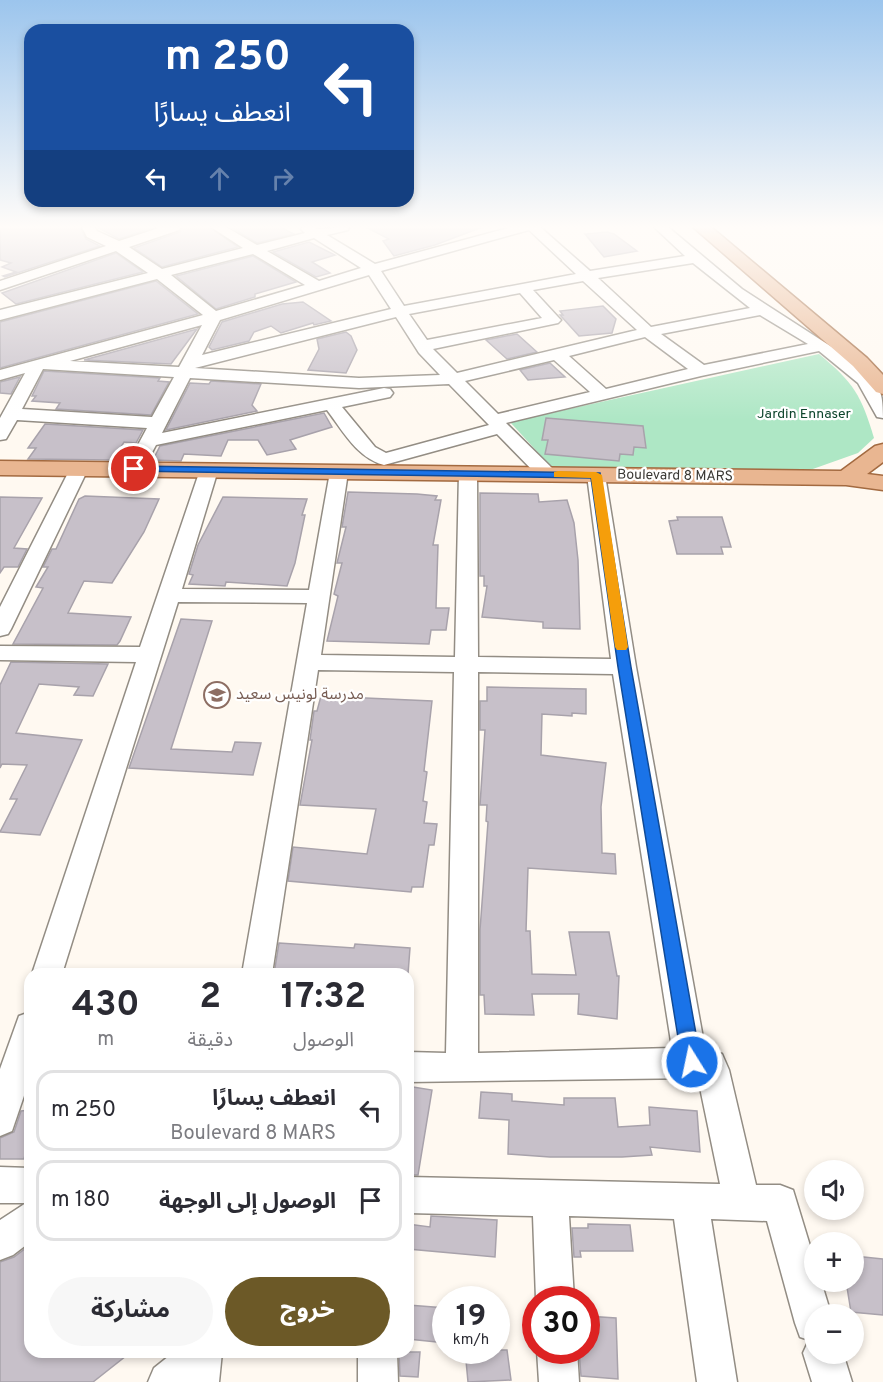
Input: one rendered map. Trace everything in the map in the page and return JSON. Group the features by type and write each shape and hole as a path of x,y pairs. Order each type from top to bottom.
{"main road":[{"path":"777,291 860,362 883,388"},
{"path":"860,362 883,376"},
{"path":"846,478 883,451"},
{"name":"Boulevard 8 MARS","path":"0,468 339,472 381,466 468,473 846,478 883,483"}],"street":[{"path":"0,315 92,291"},
{"path":"182,291 214,317"},
{"path":"0,375 299,291"},
{"path":"387,291 423,346 547,474"},
{"path":"187,368 400,311 505,291"},
{"path":"423,346 554,320 527,291"},
{"path":"603,291 648,332 701,371"},
{"path":"737,291 860,375 879,399 883,413"},
{"path":"149,441 453,379 648,332 763,310"},
{"path":"134,469 214,317"},
{"path":"331,404 381,466 499,423 701,371 820,346"},
{"path":"557,354 603,395"},
{"path":"38,364 187,368 359,383 453,379"},
{"path":"0,435 38,364"},
{"path":"13,414 158,423"},
{"path":"0,629 79,469"},
{"path":"49,968 209,470"},
{"path":"258,968 339,472"},
{"path":"462,1068 468,473"},
{"path":"596,475 624,667 692,1062"},
{"path":"168,595 318,597"},
{"path":"0,653 149,655"},
{"path":"308,662 624,667"},
{"path":"0,1120 16,1059 24,1040"},
{"path":"414,1067 705,1063 713,1070 742,1203"},
{"path":"0,1185 24,1186"},
{"path":"414,1195 780,1203 809,1304"},
{"path":"550,1198 554,1286"},
{"path":"690,1202 717,1382"},
{"path":"0,1242 24,1224"},
{"path":"378,1358 378,1382"},
{"path":"168,1382 202,1362"},
{"path":"558,1364 559,1382"},
{"path":"826,1364 832,1382"}],"green space":[{"name":"Jardin Ennaser","path":"819,354 841,373 855,391 874,438 858,453 810,470 553,469 510,422"}],"building":[{"path":"6,291 66,291 16,304 2,293"},
{"path":"116,291 169,291 198,314 0,368 0,322"},
{"path":"195,291 264,291 255,294 255,297 216,309"},
{"path":"303,302 331,321 314,325 313,323 281,333 271,326 254,332 249,341 212,350 209,347 222,322 282,304"},
{"path":"603,306 616,319 612,333 579,336 560,315 563,315 560,311"},
{"path":"197,329 171,364 84,360"},
{"path":"346,332 351,336 357,350 346,373 308,370 319,349 317,339"},
{"path":"517,334 537,352 507,359 486,340"},
{"path":"550,363 565,377 528,380 520,370"},
{"path":"44,371 160,378 158,381 169,382 151,415 56,409 60,403 32,401 36,396 32,396"},
{"path":"20,377 11,394 0,393 0,382"},
{"path":"211,381 261,384 252,405 257,411 166,430 190,383 209,384"},
{"path":"324,413 332,427 290,440 296,449 267,455 258,440 228,440 221,456 184,454 181,461 153,460 160,446"},
{"path":"546,418 643,426 646,448 634,447 633,455 620,454 619,461 545,454 548,440 542,440"},
{"path":"45,424 143,430 136,443 124,442 113,460 28,459 36,448 28,448"},
{"path":"348,492 417,494 437,496 435,500 441,500 433,545 438,545 436,608 449,608 446,630 431,630 429,644 327,641 338,596 334,594 342,563 337,563 346,527 342,527"},
{"path":"480,493 538,494 539,502 567,500 574,523 578,560 580,629 543,628 543,622 482,617 487,586 484,586 484,576 480,576"},
{"path":"85,496 159,499 144,532 112,583 84,581 68,613 131,617 120,641 117,645 13,644 43,588 36,587 48,567 43,567 52,549 56,549 79,499"},
{"path":"0,497 42,498 14,548 27,549 18,567 4,567 0,573"},
{"path":"223,497 307,499 302,515 305,515 295,563 287,586 226,582 225,586 189,584 193,575 189,574 198,545"},
{"path":"677,517 722,517 731,547 721,547 723,554 677,554 669,521 678,520"},
{"path":"181,619 212,621 171,749 232,752 235,742 261,743 253,775 129,768"},
{"path":"11,662 108,664 93,696 74,695 79,687 39,684 16,733 82,740 40,835 0,832 17,799 10,799 27,765 2,764 0,768 0,685"},
{"path":"487,687 586,689 586,714 572,713 572,716 542,714 541,755 606,763 601,807 602,853 615,854 616,874 528,868 526,931 530,931 532,974 576,975 569,932 609,932 617,976 619,976 617,1019 578,1014 579,994 532,994 534,1015 485,1014 484,995 480,995 480,930 488,822 486,821 487,805 480,805 485,730 480,730 480,701 487,701"},
{"path":"321,696 432,701 423,801 427,802 424,823 437,824 434,845 429,845 423,887 412,887 411,892 288,881 293,847 367,854 376,809 300,805 312,740 310,740 314,711 317,711"},
{"path":"279,943 354,948 355,944 410,948 408,968 275,968"},
{"path":"414,1087 432,1090 418,1175 414,1175"},
{"path":"481,1092 512,1094 512,1101 564,1105 564,1098 615,1098 618,1127 650,1125 649,1107 697,1111 700,1152 650,1147 652,1155 622,1157 550,1157 508,1154 509,1120 479,1118"},
{"path":"21,1111 24,1111 24,1159 0,1159 0,1138 14,1132"},
{"path":"431,1216 497,1220 495,1257 414,1250 414,1225 430,1227"},
{"path":"588,1224 630,1225 633,1251 580,1251 581,1257 574,1257 572,1228 588,1228"},
{"path":"24,1250 24,1358 123,1358 93,1382 0,1382 0,1262 14,1257"},
{"path":"864,1257 883,1259 883,1315 864,1313 864,1304 850,1304 848,1292 864,1292"},
{"path":"414,1305 432,1307 432,1342 414,1340"},
{"path":"600,1317 616,1318 618,1379 581,1376 580,1364 600,1364"},
{"path":"414,1352 420,1352 418,1377 400,1376 399,1358 414,1358"},
{"path":"466,1364 509,1364 511,1380 468,1382"}],"slow traffic":[{"path":"558,474 596,475 621,647"}],"place":[{"name":"مدرسة لونيس سعيد","path":"217,695"}],"route":[{"path":"134,469 596,475 624,667 692,1062"}]}
